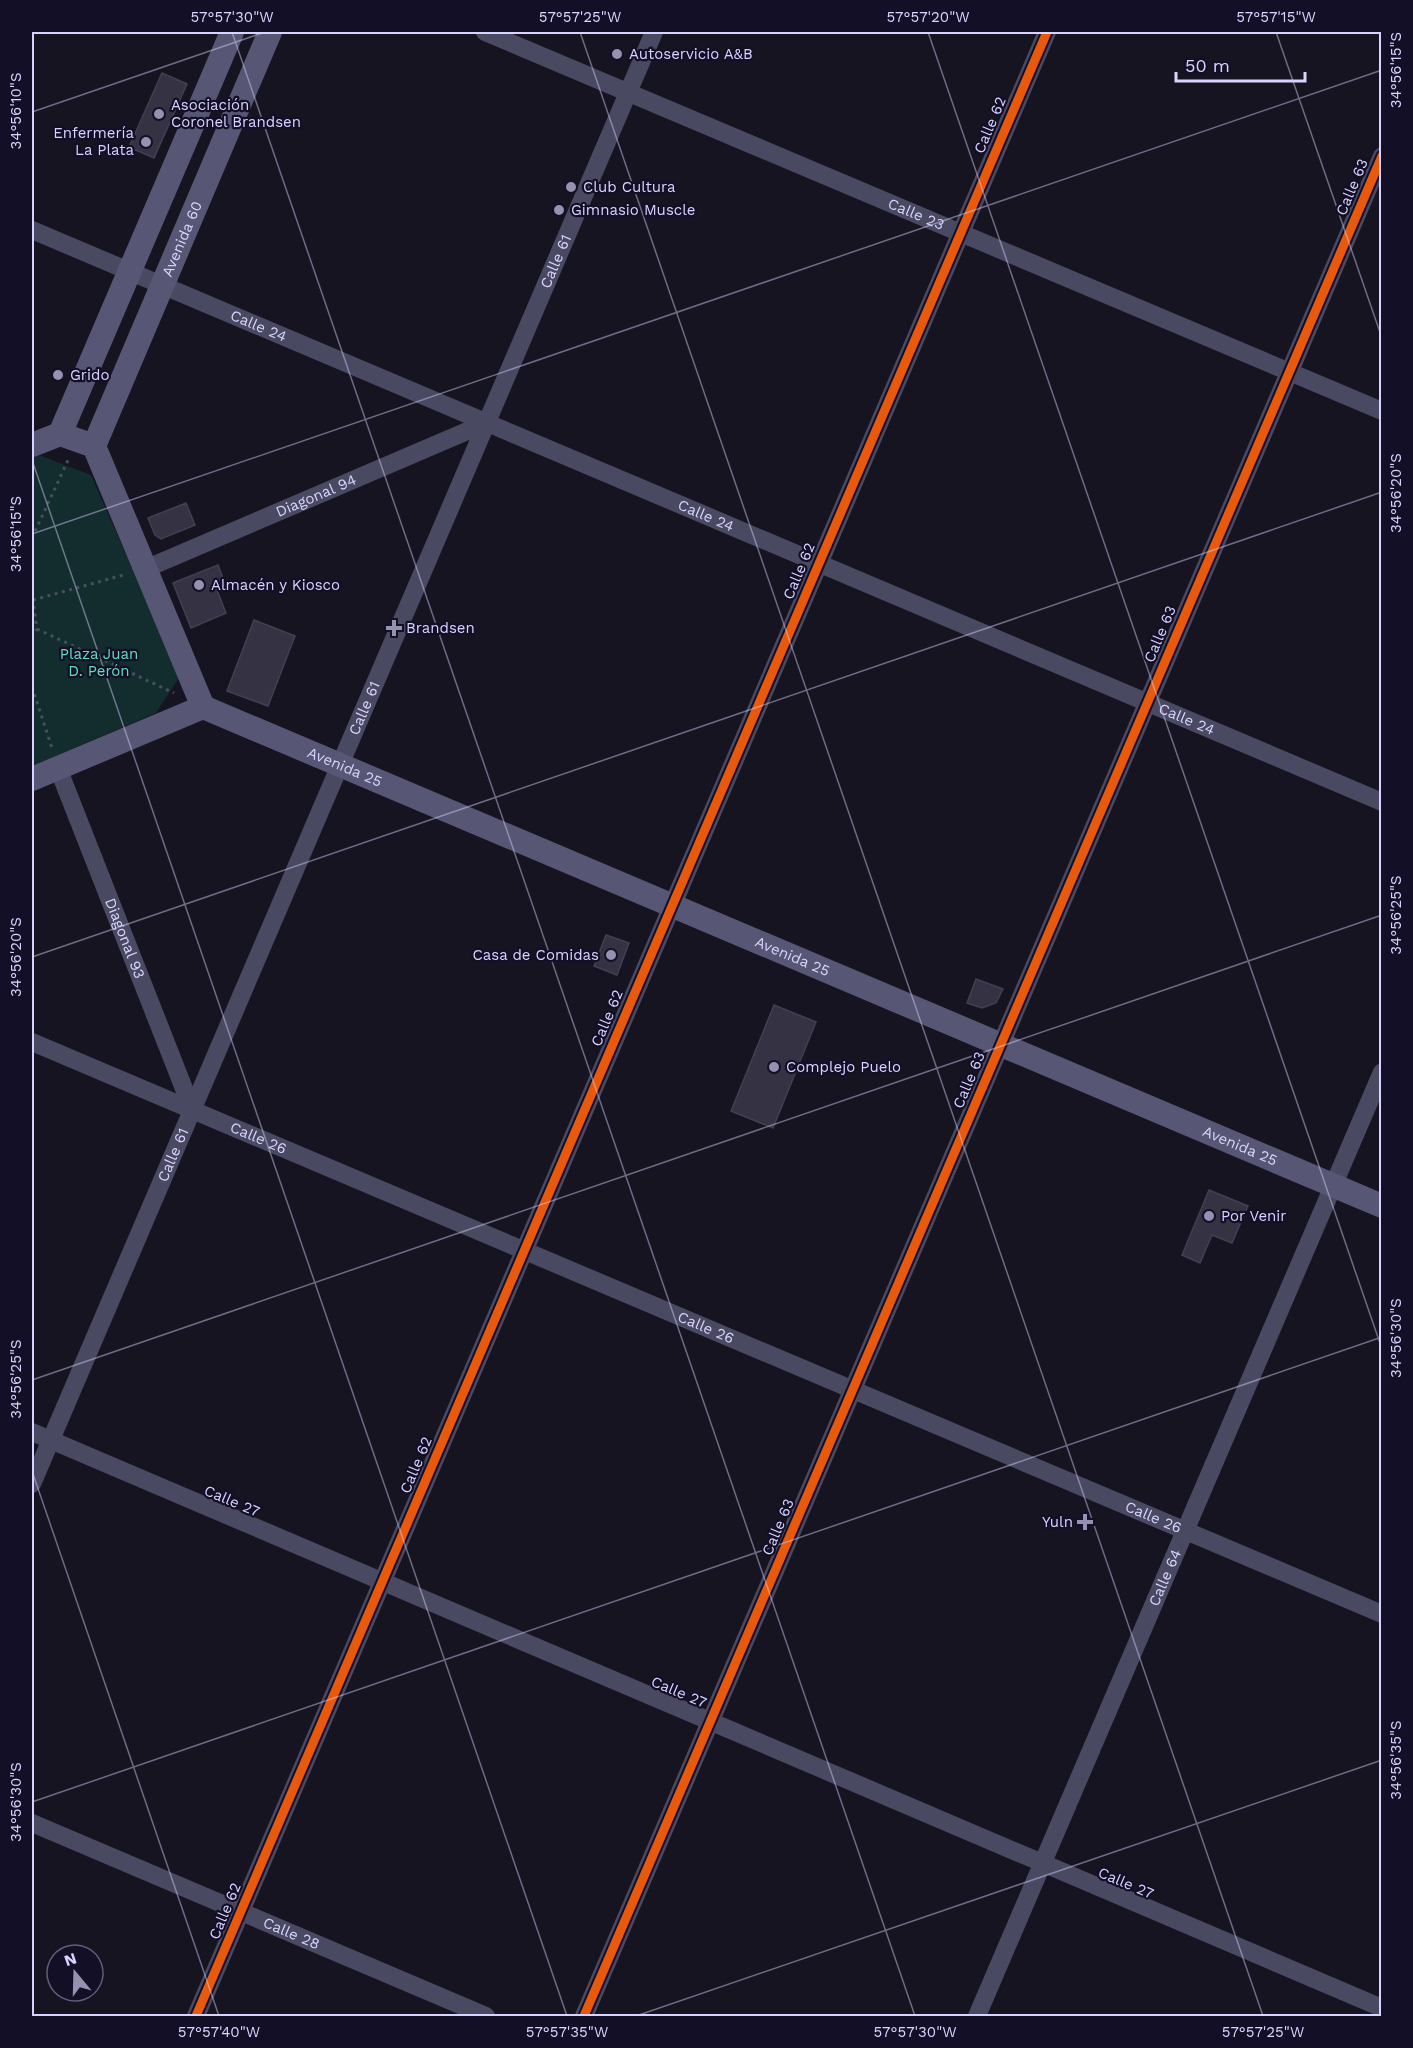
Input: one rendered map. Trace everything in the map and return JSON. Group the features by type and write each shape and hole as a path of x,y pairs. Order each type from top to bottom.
{"main road":[{"path":"32,779 203,707 145,569 77,440 129,272 232,32"},
{"name":"Avenida 60","path":"77,440 161,285 270,32"},
{"path":"32,445 77,440"},
{"name":"Avenida 25","path":"203,707 1382,1206"}],"street":[{"name":"Calle 23","path":"485,32 1382,411"},
{"name":"Calle 61","path":"32,1484 654,32"},
{"name":"Calle 62","path":"196,2016 1047,32"},
{"name":"Calle 63","path":"584,2016 1382,156"},
{"name":"Calle 24","path":"32,230 1382,802"},
{"name":"Diagonal 94","path":"145,569 486,423"},
{"name":"Diagonal 93","path":"58,768 192,1109"},
{"name":"Calle 26","path":"32,1041 1382,1614"},
{"name":"Calle 64","path":"977,2016 1382,1072"},
{"name":"Calle 27","path":"32,1432 1377,2005"},
{"name":"Calle 28","path":"32,1823 486,2016"}],"path":[{"path":"32,538 77,440"},
{"path":"32,636 37,629 32,600 145,569"},
{"path":"37,629 203,707"},
{"path":"32,687 58,768"}],"green space":[{"name":"Plaza Juan D. Perón","path":"39,455 91,475 180,676 156,713 32,766 32,458"}],"building":[{"path":"162,73 187,84 154,158 129,147"},
{"path":"186,503 195,525 161,539 155,535 148,518"},
{"path":"218,565 226,586 217,590 226,613 191,628 173,583"},
{"path":"254,620 295,636 268,706 227,691"},
{"name":"Casa de Comidas","path":"606,935 629,943 617,975 594,966"},
{"path":"976,979 1003,989 996,1003 982,1008 967,1003"},
{"name":"Complejo Puelo","path":"774,1005 816,1022 773,1128 731,1111"},
{"name":"Por Venir","path":"1209,1190 1248,1206 1232,1243 1212,1235 1200,1263 1182,1255"}],"cycle path":[{"path":"196,2016 1047,32"},
{"path":"584,2016 1382,156"}],"place":[{"name":"Autoservicio A&B","path":"617,54"},
{"name":"Asociación Coronel Brandsen","path":"159,114"},
{"name":"Enfermería La Plata","path":"146,142"},
{"name":"Club Cultura","path":"571,187"},
{"name":"Gimnasio Muscle","path":"559,210"},
{"name":"Grido","path":"58,375"},
{"name":"Almacén y Kiosco","path":"199,585"},
{"name":"Brandsen","path":"394,628"},
{"name":"Casa de Comidas","path":"611,955"},
{"name":"Complejo Puelo","path":"774,1067"},
{"name":"Por Venir","path":"1209,1216"},
{"name":"Yuln","path":"1085,1522"}]}
